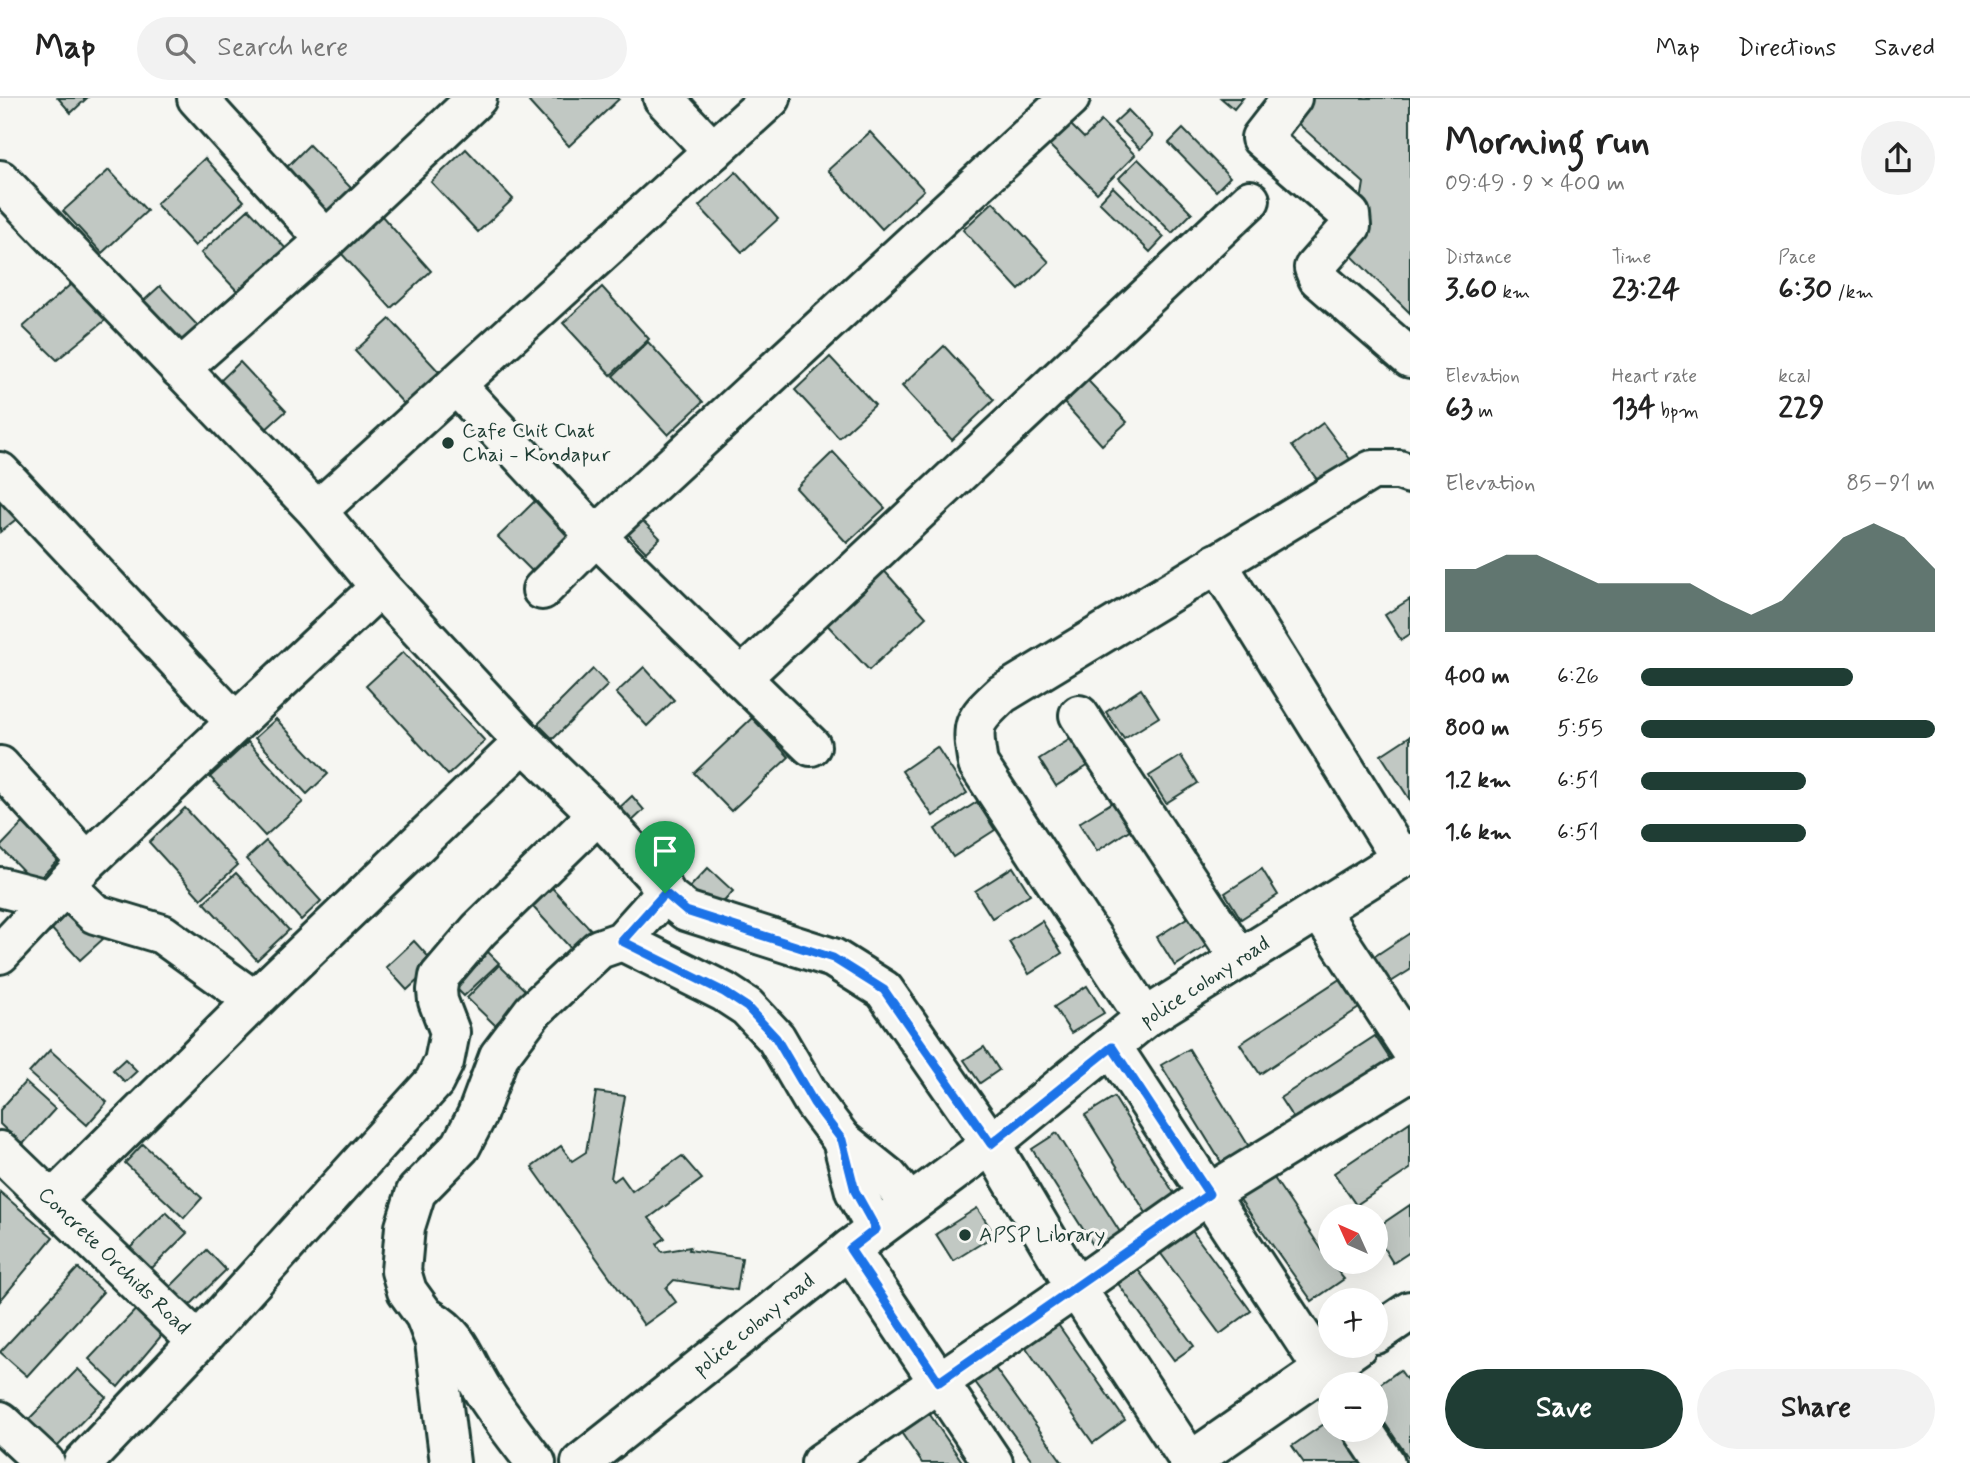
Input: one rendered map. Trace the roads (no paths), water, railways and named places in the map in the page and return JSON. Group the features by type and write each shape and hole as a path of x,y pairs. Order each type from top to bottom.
{"street":[{"path":"197,98 326,240"},
{"path":"663,98 713,151"},
{"path":"317,511 771,98"},
{"path":"542,590 596,536 1070,98"},
{"path":"1292,98 1261,138 1350,215 1351,226 1314,268 1318,278 1410,358"},
{"path":"180,369 326,240 468,101"},
{"path":"0,180 317,511 380,587 524,742 598,814 655,876 665,893 686,911 833,958 884,990 991,1144 1076,1288 1190,1462 1318,1382"},
{"path":"741,678 1250,200"},
{"path":"456,385 596,536 811,746"},
{"path":"1145,1018 978,764 973,733 978,716 1002,694 1372,471 1399,470 1410,474"},
{"path":"0,472 235,722"},
{"path":"1217,563 1405,856"},
{"path":"0,954 68,882 380,587"},
{"path":"1079,715 1240,959"},
{"path":"52,1201 254,1000 524,742"},
{"path":"0,766 68,882 95,914 162,934 254,1000"},
{"path":"83,1463 198,1342 434,1082 444,1062 450,1032 439,1001 439,977 479,930 598,814"},
{"name":"police colony road","path":"581,1463 863,1239 991,1144 1145,1018 1405,856"},
{"path":"0,887 68,882"},
{"path":"450,1463 435,1342 425,1316 407,1292 401,1271 405,1227 416,1192 461,1146 477,1115 499,1056 533,1012 599,949 622,941 665,893"},
{"path":"1319,910 1410,1048"},
{"path":"622,941 724,992 747,1007 776,1038 814,1103 842,1140 888,1177 909,1204"},
{"path":"1112,1047 1325,1372"},
{"path":"821,1463 1209,1194 1410,1070"},
{"path":"842,1140 855,1191 863,1239 939,1382 993,1463"},
{"name":"Concrete Orchids Road","path":"0,1151 198,1342"},
{"path":"425,1316 445,1328 455,1340 473,1376 536,1463"},
{"path":"1332,1372 1345,1358"},
{"path":"0,1421 45,1463"},
{"path":"1371,1442 1385,1463"}],"place":[{"name":"Cafe Chit Chat Chai - Kondapur","path":"448,443"},
{"name":"APSP Library","path":"965,1235"}]}
